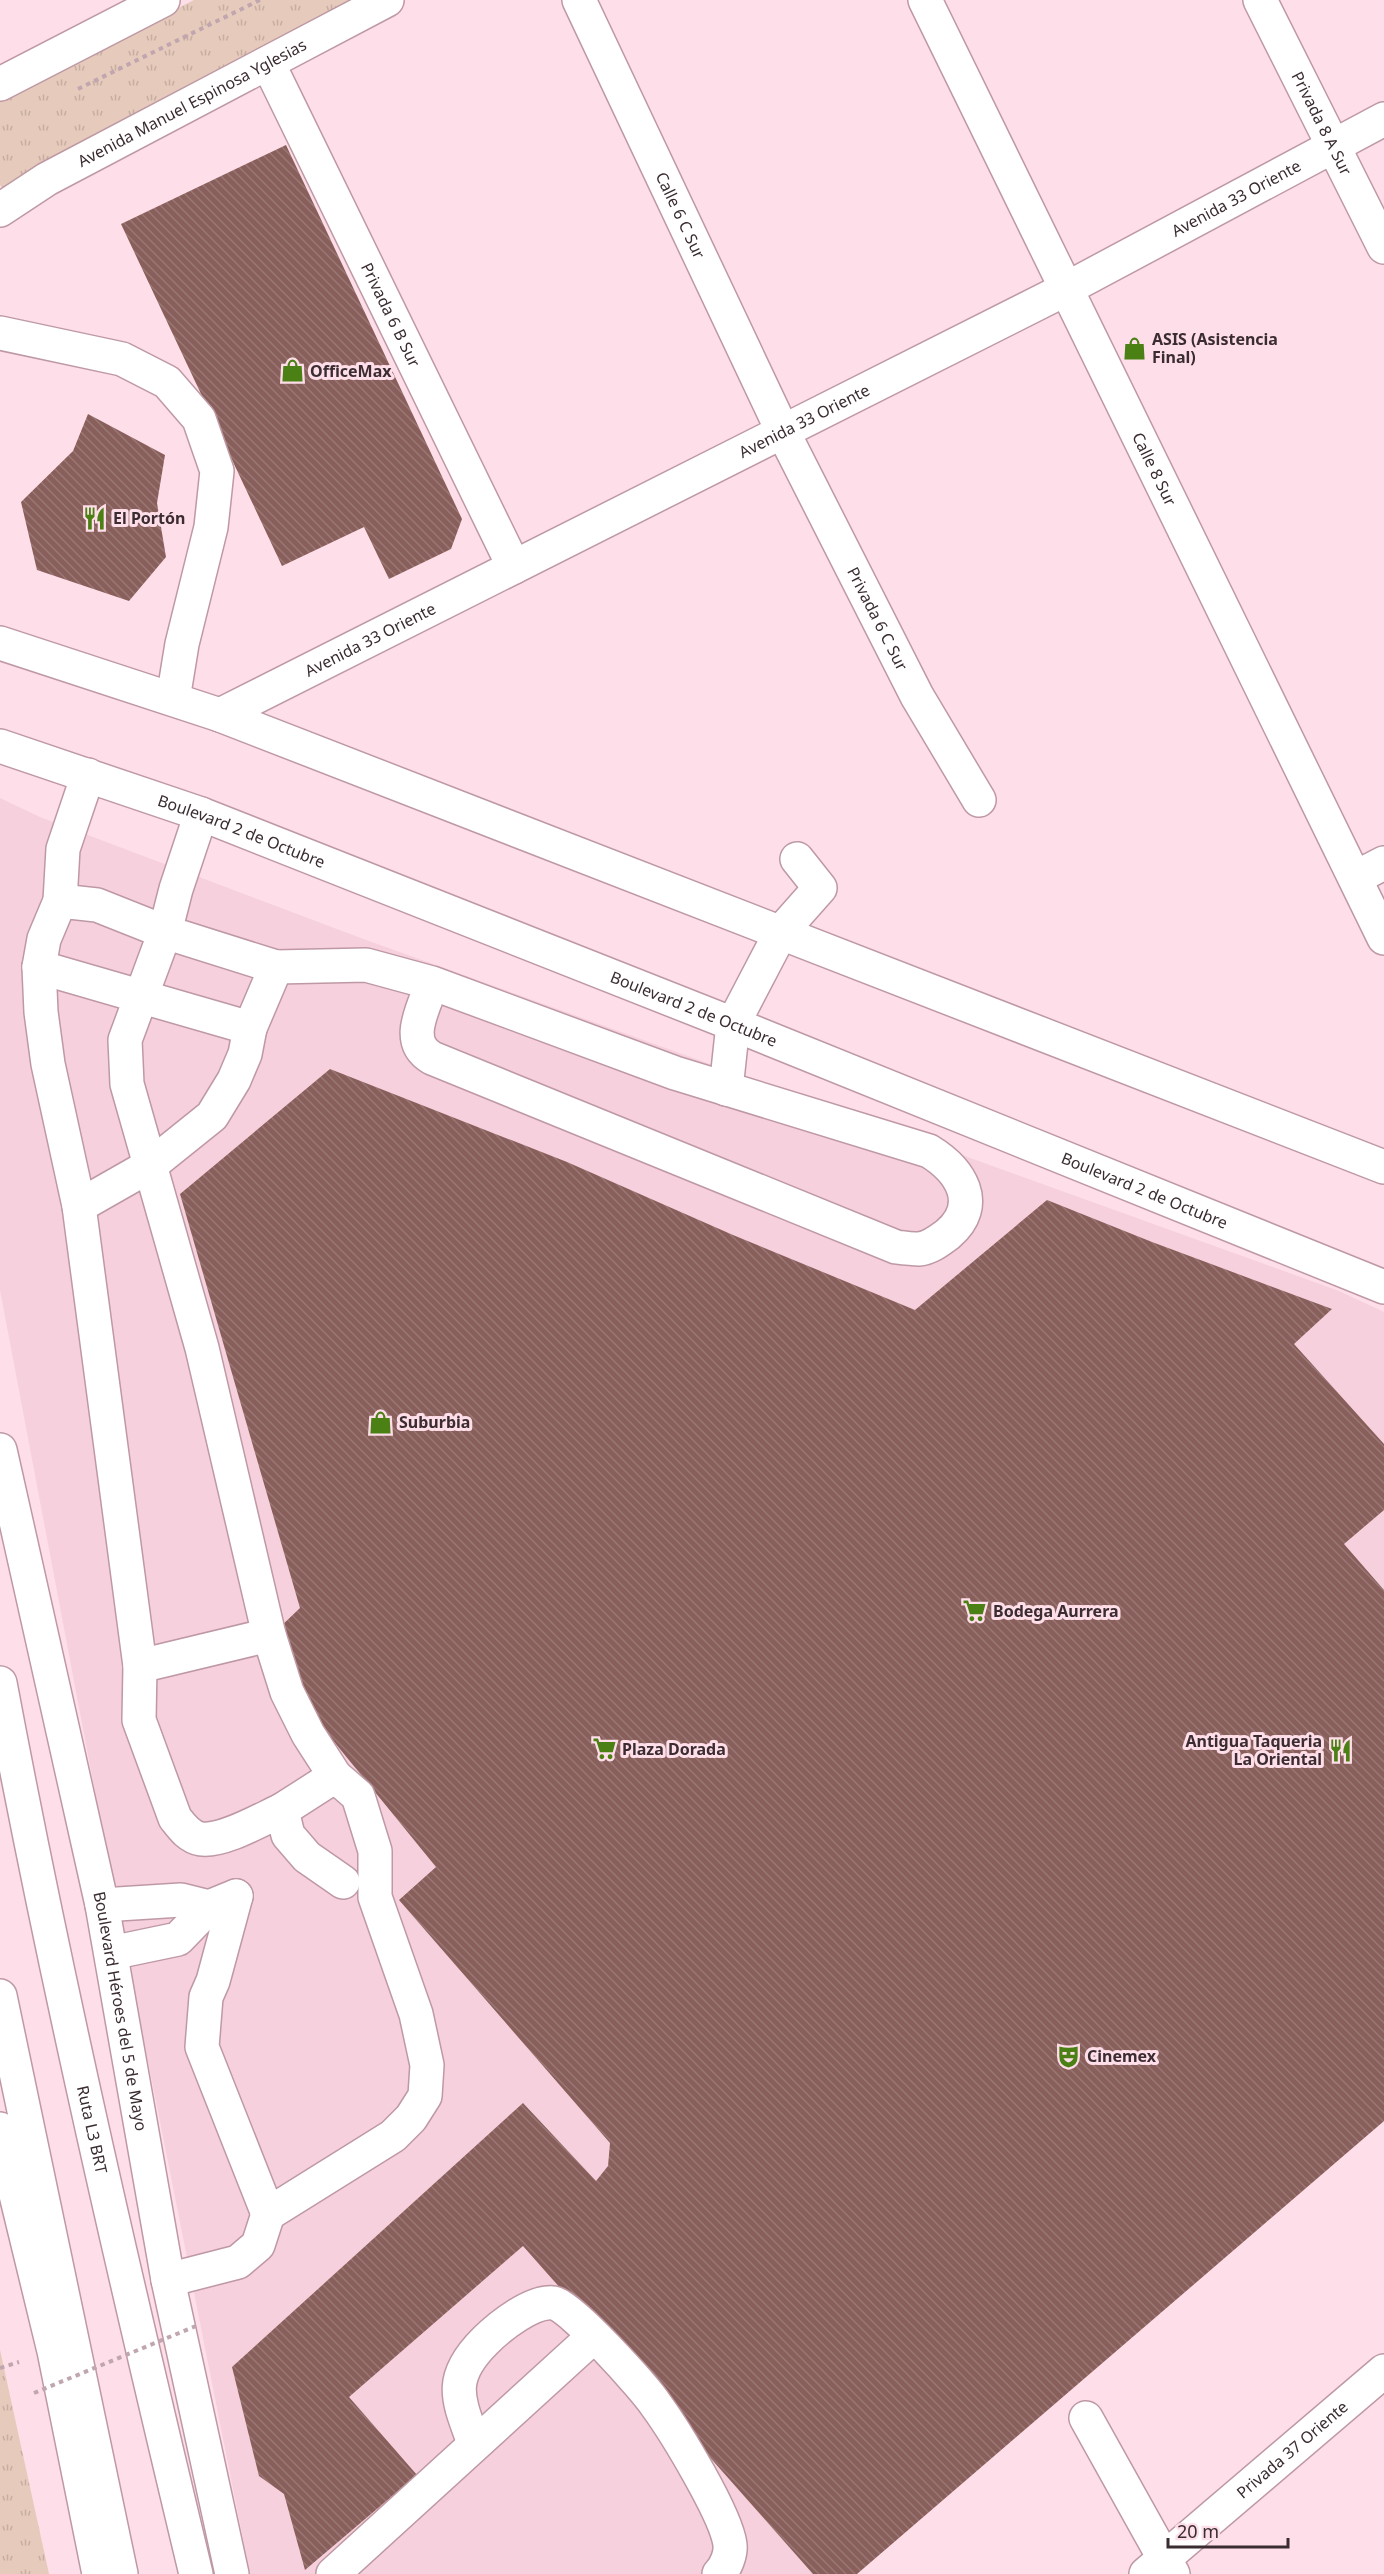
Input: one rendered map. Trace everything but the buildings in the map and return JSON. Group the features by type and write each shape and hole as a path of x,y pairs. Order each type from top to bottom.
{"main road":[{"path":"0,84 162,0"},
{"name":"Avenida Manuel Espinosa Yglesias","path":"0,210 47,179 387,0"},
{"name":"Calle 6 C Sur","path":"579,0 783,432"},
{"name":"Calle 8 Sur","path":"925,0 1384,938"},
{"name":"Privada 8 A Sur","path":"1260,0 1384,247"},
{"name":"Privada 6 B Sur","path":"268,63 514,567"},
{"name":"Avenida 33 Oriente","path":"220,715 1066,289 1384,119"},
{"path":"0,333 122,359 167,382 199,418 217,471 211,527 182,644 173,699"},
{"name":"Privada 6 C Sur","path":"783,432 917,696 979,800"},
{"path":"0,643 220,715 1384,1167"},
{"name":"Boulevard 2 de Octubre","path":"0,746 201,814 733,1024 1384,1287"},
{"path":"88,775 63,849 60,901 44,939 39,967 41,1012 48,1064 79,1206 140,1666 139,1720 176,1818 183,1830 200,1839 218,1838 282,1810 335,1776"},
{"path":"168,2280 238,2262 258,2244 268,2214 393,2136 411,2118 425,2096 427,2065 416,2014 375,1897 375,1851 358,1796 335,1776 308,1734 287,1692 269,1635 202,1348 127,1084 125,1040 165,932 176,889 201,814"},
{"path":"726,1089 733,1024 781,932 820,888 797,859"},
{"path":"1355,878 1384,863"},
{"path":"60,901 97,905 165,932 276,967 366,965 432,983 675,1073 929,1152 945,1161 961,1181 965,1197 963,1215 955,1228 939,1241 921,1249 896,1247 432,1058 424,1053 416,1038 416,1029 432,983"},
{"path":"39,967 250,1028"},
{"path":"79,1206 151,1165 212,1116 234,1080 245,1054 250,1028 276,967"},
{"name":"Boulevard Héroes del 5 de Mayo","path":"0,1450 102,1905 168,2280 232,2574"},
{"path":"140,1666 269,1635"},
{"name":"Ruta L3 BRT","path":"0,1683 31,1848 114,2230 196,2574"},
{"path":"282,1810 288,1835 307,1857 343,1882"},
{"path":"102,1905 182,1900 223,1901"},
{"path":"223,1901 213,1981 206,1997 203,2014 202,2047 211,2075 268,2214"},
{"path":"111,1953 178,1939 223,1901"},
{"path":"0,1996 121,2574"},
{"path":"0,2133 54,2351 99,2574"},
{"path":"474,2443 459,2402 460,2377 469,2358 487,2339 529,2308 543,2302 558,2303 571,2312 656,2403 701,2479 722,2522 730,2547 728,2558 719,2574"},
{"path":"333,2574 594,2336"},
{"name":"Privada 37 Oriente","path":"1161,2568 1384,2371"},
{"path":"1086,2418 1161,2568"}],"path":[{"path":"97,81 260,0"},
{"path":"34,2393 196,2326"}],"shaded area":[{"name":"Plaza Dorada","path":"0,798 40,817 358,937 1339,1291 1384,1312 1384,2121 857,2574 250,2574 106,1850 0,1290"}],"green space":[{"path":"194,0 368,0 3,189 0,185 0,98"},
{"path":"0,2350 49,2574 0,2574"}],"place":[{"name":"ASIS (Asistencia Final)","path":"1134,348"},
{"name":"OfficeMax","path":"292,371"},
{"name":"El Portón","path":"95,518"},
{"name":"Suburbia","path":"381,1422"},
{"name":"Bodega Aurrera","path":"975,1611"},
{"name":"Plaza Dorada","path":"604,1749"},
{"name":"Antigua Taqueria La Oriental","path":"1340,1750"},
{"name":"Cinemex","path":"1069,2056"}]}
